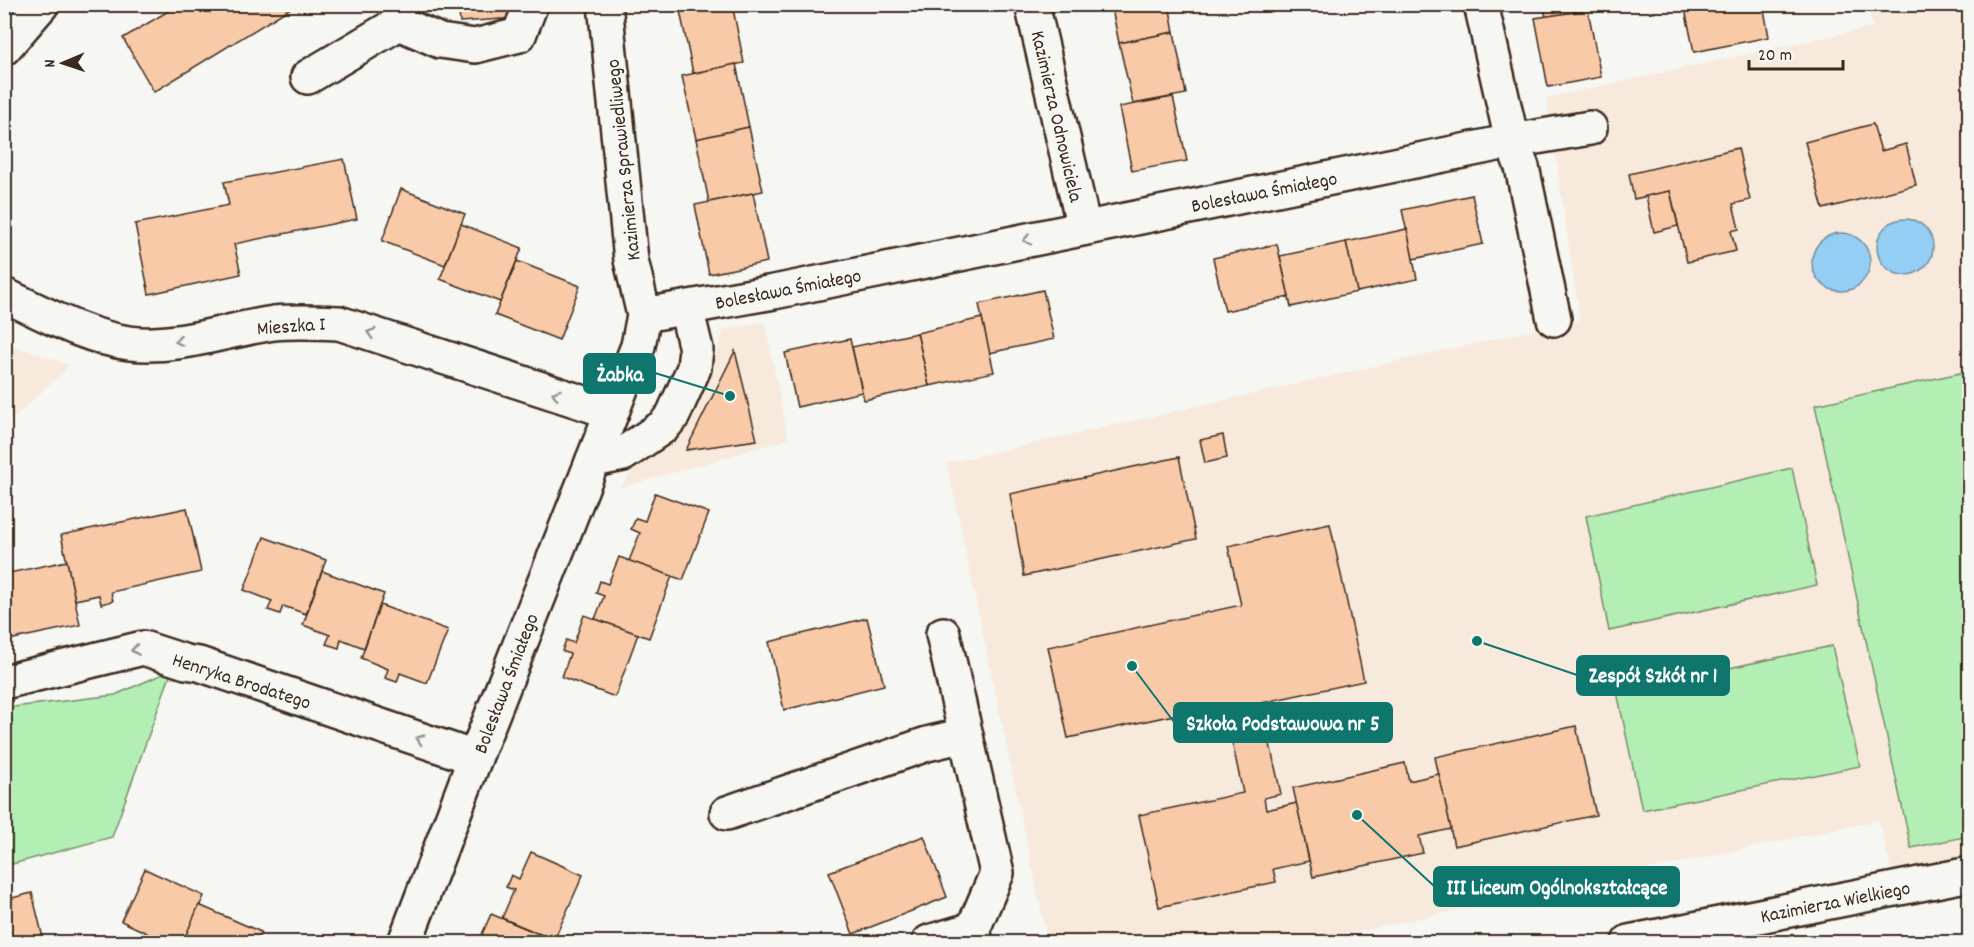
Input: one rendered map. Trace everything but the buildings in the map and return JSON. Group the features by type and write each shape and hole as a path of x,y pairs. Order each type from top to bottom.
{"street":[{"path":"4,48 42,4"},
{"path":"308,76 399,23 440,41 475,46 519,35 531,4"},
{"name":"Kazimierza Sprawiedliwego","path":"605,4 631,261 644,315"},
{"name":"Kazimierza Odnowiciela","path":"1032,4 1084,228"},
{"path":"1481,4 1512,141 1522,167 1554,319"},
{"name":"Bolesława Śmiałego","path":"405,942 638,346 644,315 774,292 1512,141 1590,128"},
{"name":"Mieszka I","path":"4,295 92,335 129,343 163,344 302,321 339,322 612,412"},
{"path":"593,460 623,454 664,426 673,415 694,368 696,349 686,308"},
{"path":"929,942 975,936 997,873 942,634"},
{"name":"Henryka Brodatego","path":"4,682 143,648 199,664 476,758"},
{"path":"728,813 927,744 966,735"},
{"name":"Kazimierza Wielkiego","path":"1647,941 1970,874"}],"shaded area":[{"path":"1868,5 1969,5 1969,860 1893,876 1879,820 1308,942 1048,942 947,463 1580,320 1547,98 1864,29 1873,29"},
{"path":"765,322 788,439 620,488 649,449 698,403 724,330"},
{"path":"4,343 70,365 5,426"}],"green space":[{"path":"1969,371 1969,836 1911,848 1815,405"},
{"path":"1792,468 1817,585 1609,631 1586,516"},
{"path":"1832,646 1860,766 1642,810 1617,692"},
{"path":"172,670 112,837 5,866 5,708 115,695"}],"water":[{"path":"1900,219 1910,219 1925,227 1931,236 1933,247 1931,258 1925,267 1910,275 1900,275 1889,270 1882,263 1877,252 1877,242 1882,231 1889,224"},
{"path":"1835,233 1847,233 1862,241 1870,256 1870,268 1862,283 1847,291 1835,291 1820,283 1812,268 1812,256 1820,241"}],"place":[{"name":"Żabka","path":"730,396"},
{"name":"Zespół Szkół nr 1","path":"1477,641"},
{"name":"Szkoła Podstawowa nr 5","path":"1132,666"},
{"name":"III Liceum Ogólnokształcące","path":"1357,815"}]}
